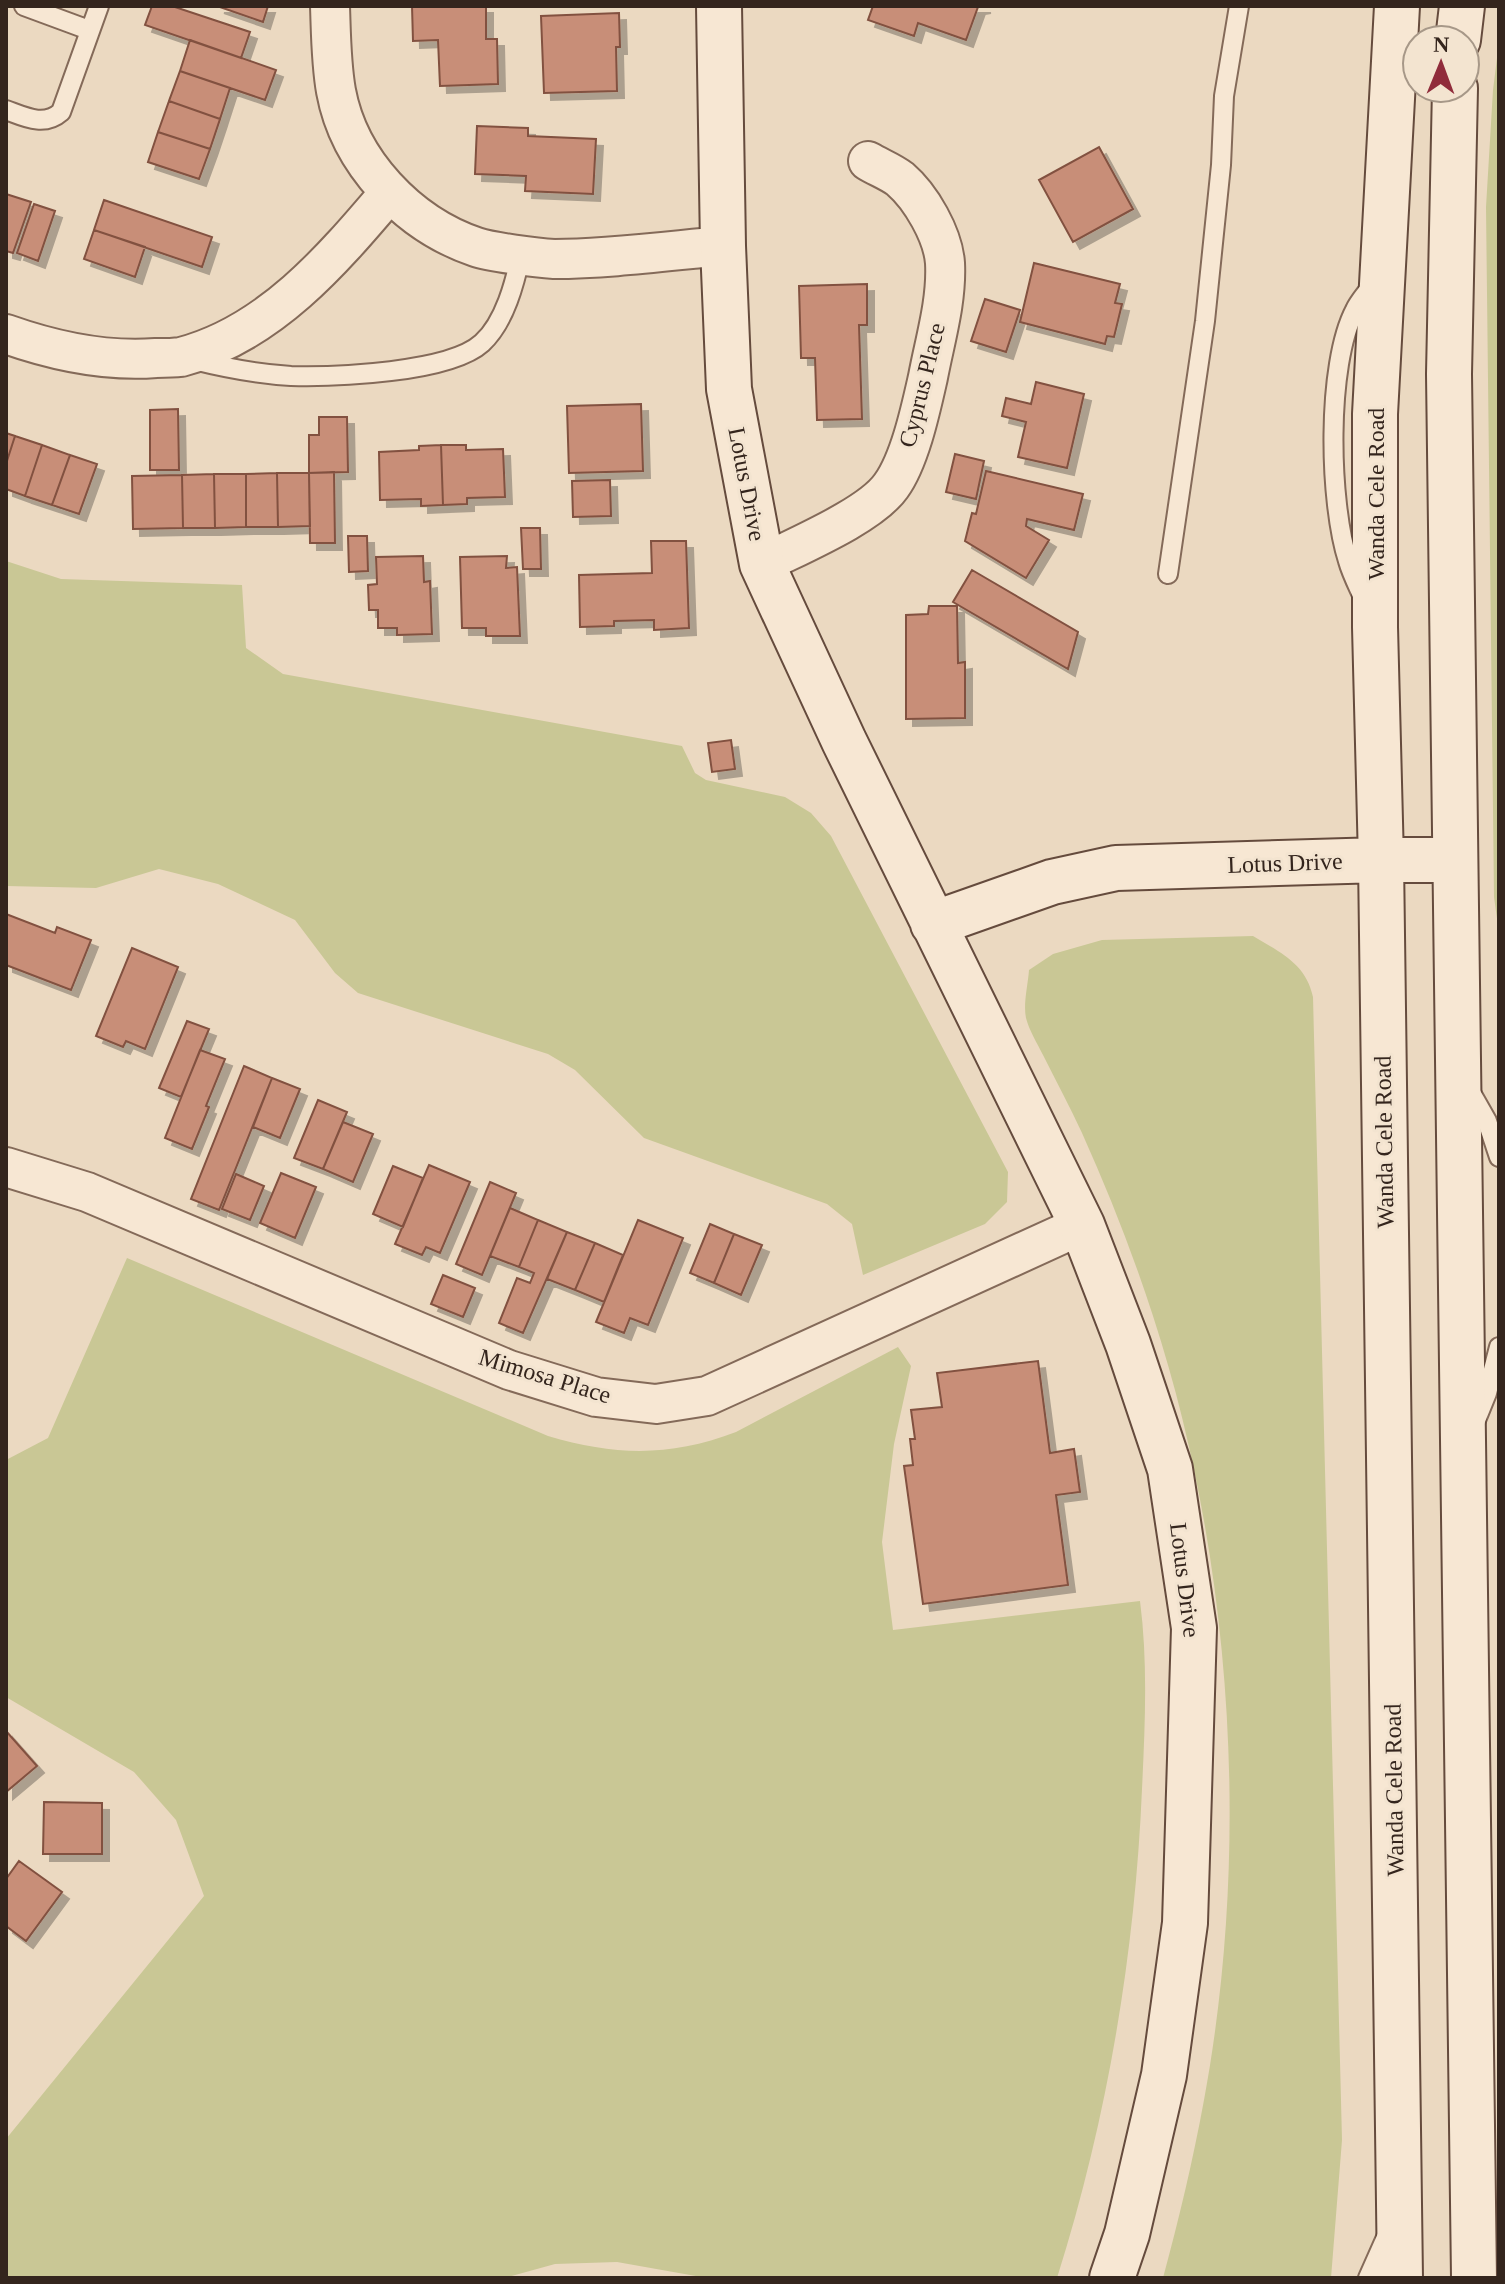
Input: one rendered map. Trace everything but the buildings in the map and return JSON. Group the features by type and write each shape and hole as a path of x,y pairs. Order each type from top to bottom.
{"street":[{"path":"330,6 336,93 350,133 369,167 390,192 430,225 477,248 552,259 723,246"},
{"name":"Lotus Drive","path":"719,6 729,389 762,564 844,741 1082,1225 1128,1344 1170,1469 1194,1628 1185,1923 1164,2075 1127,2234 1112,2278"},
{"name":"Wanda Cele Road","path":"1397,6 1375,414 1375,627 1381,860 1400,2278"},
{"path":"1455,104 1449,374 1474,2278"},
{"name":"Cyprus Place","path":"762,564 862,512 891,486 909,449 921,408 944,296 945,261 934,227 921,203 899,178 868,161"},
{"path":"6,334 33,343 111,359 180,357 218,343 267,317 317,273 390,192"},
{"name":"Lotus Drive","path":"933,924 1052,882 1116,868 1454,860"},
{"name":"Mimosa Place","path":"6,1167 87,1192 509,1370 596,1397 656,1404 707,1396 1082,1225"}],"lane":[{"path":"24,6 89,30"},
{"path":"6,110 44,121 54,119 61,112 99,6"},
{"path":"1168,574 1205,321 1221,165 1224,96 1239,6"},
{"path":"180,357 236,370 291,376 365,373 429,365 453,358 482,343 498,320 512,293 521,254"},
{"path":"1458,1072 1487,1121 1499,1157"},
{"path":"1463,1452 1487,1393 1499,1347"},
{"path":"1368,2278 1383,2240 1400,2214"}],"shaded area":[{"path":"1499,42 1499,933 1494,897 1486,207"},
{"path":"6,561 61,579 242,585 246,648 283,674 682,746 695,773 706,780 785,797 811,813 831,836 1008,1172 1007,1202 985,1224 863,1275 852,1224 827,1204 644,1138 575,1070 548,1054 358,993 335,973 295,920 218,884 159,869 96,888 6,886"},
{"path":"1253,936 1291,960 1305,976 1313,997 1342,2140 1331,2278 1163,2278 1204,2100 1219,2003 1227,1905 1230,1805 1226,1705 1217,1605 1201,1506 1180,1410 1153,1316 1092,1156 1029,1027 1025,1001 1029,970 1053,954 1102,940"},
{"path":"127,1258 548,1436 620,1450 665,1450 736,1432 898,1347 911,1366 894,1444 882,1542 893,1630 1140,1601 1145,1718 1133,1913 1104,2097 1057,2278 707,2278 617,2262 555,2264 504,2278 6,2278 6,2139 204,1896 176,1820 134,1772 6,1697 6,1460 48,1438"}]}
